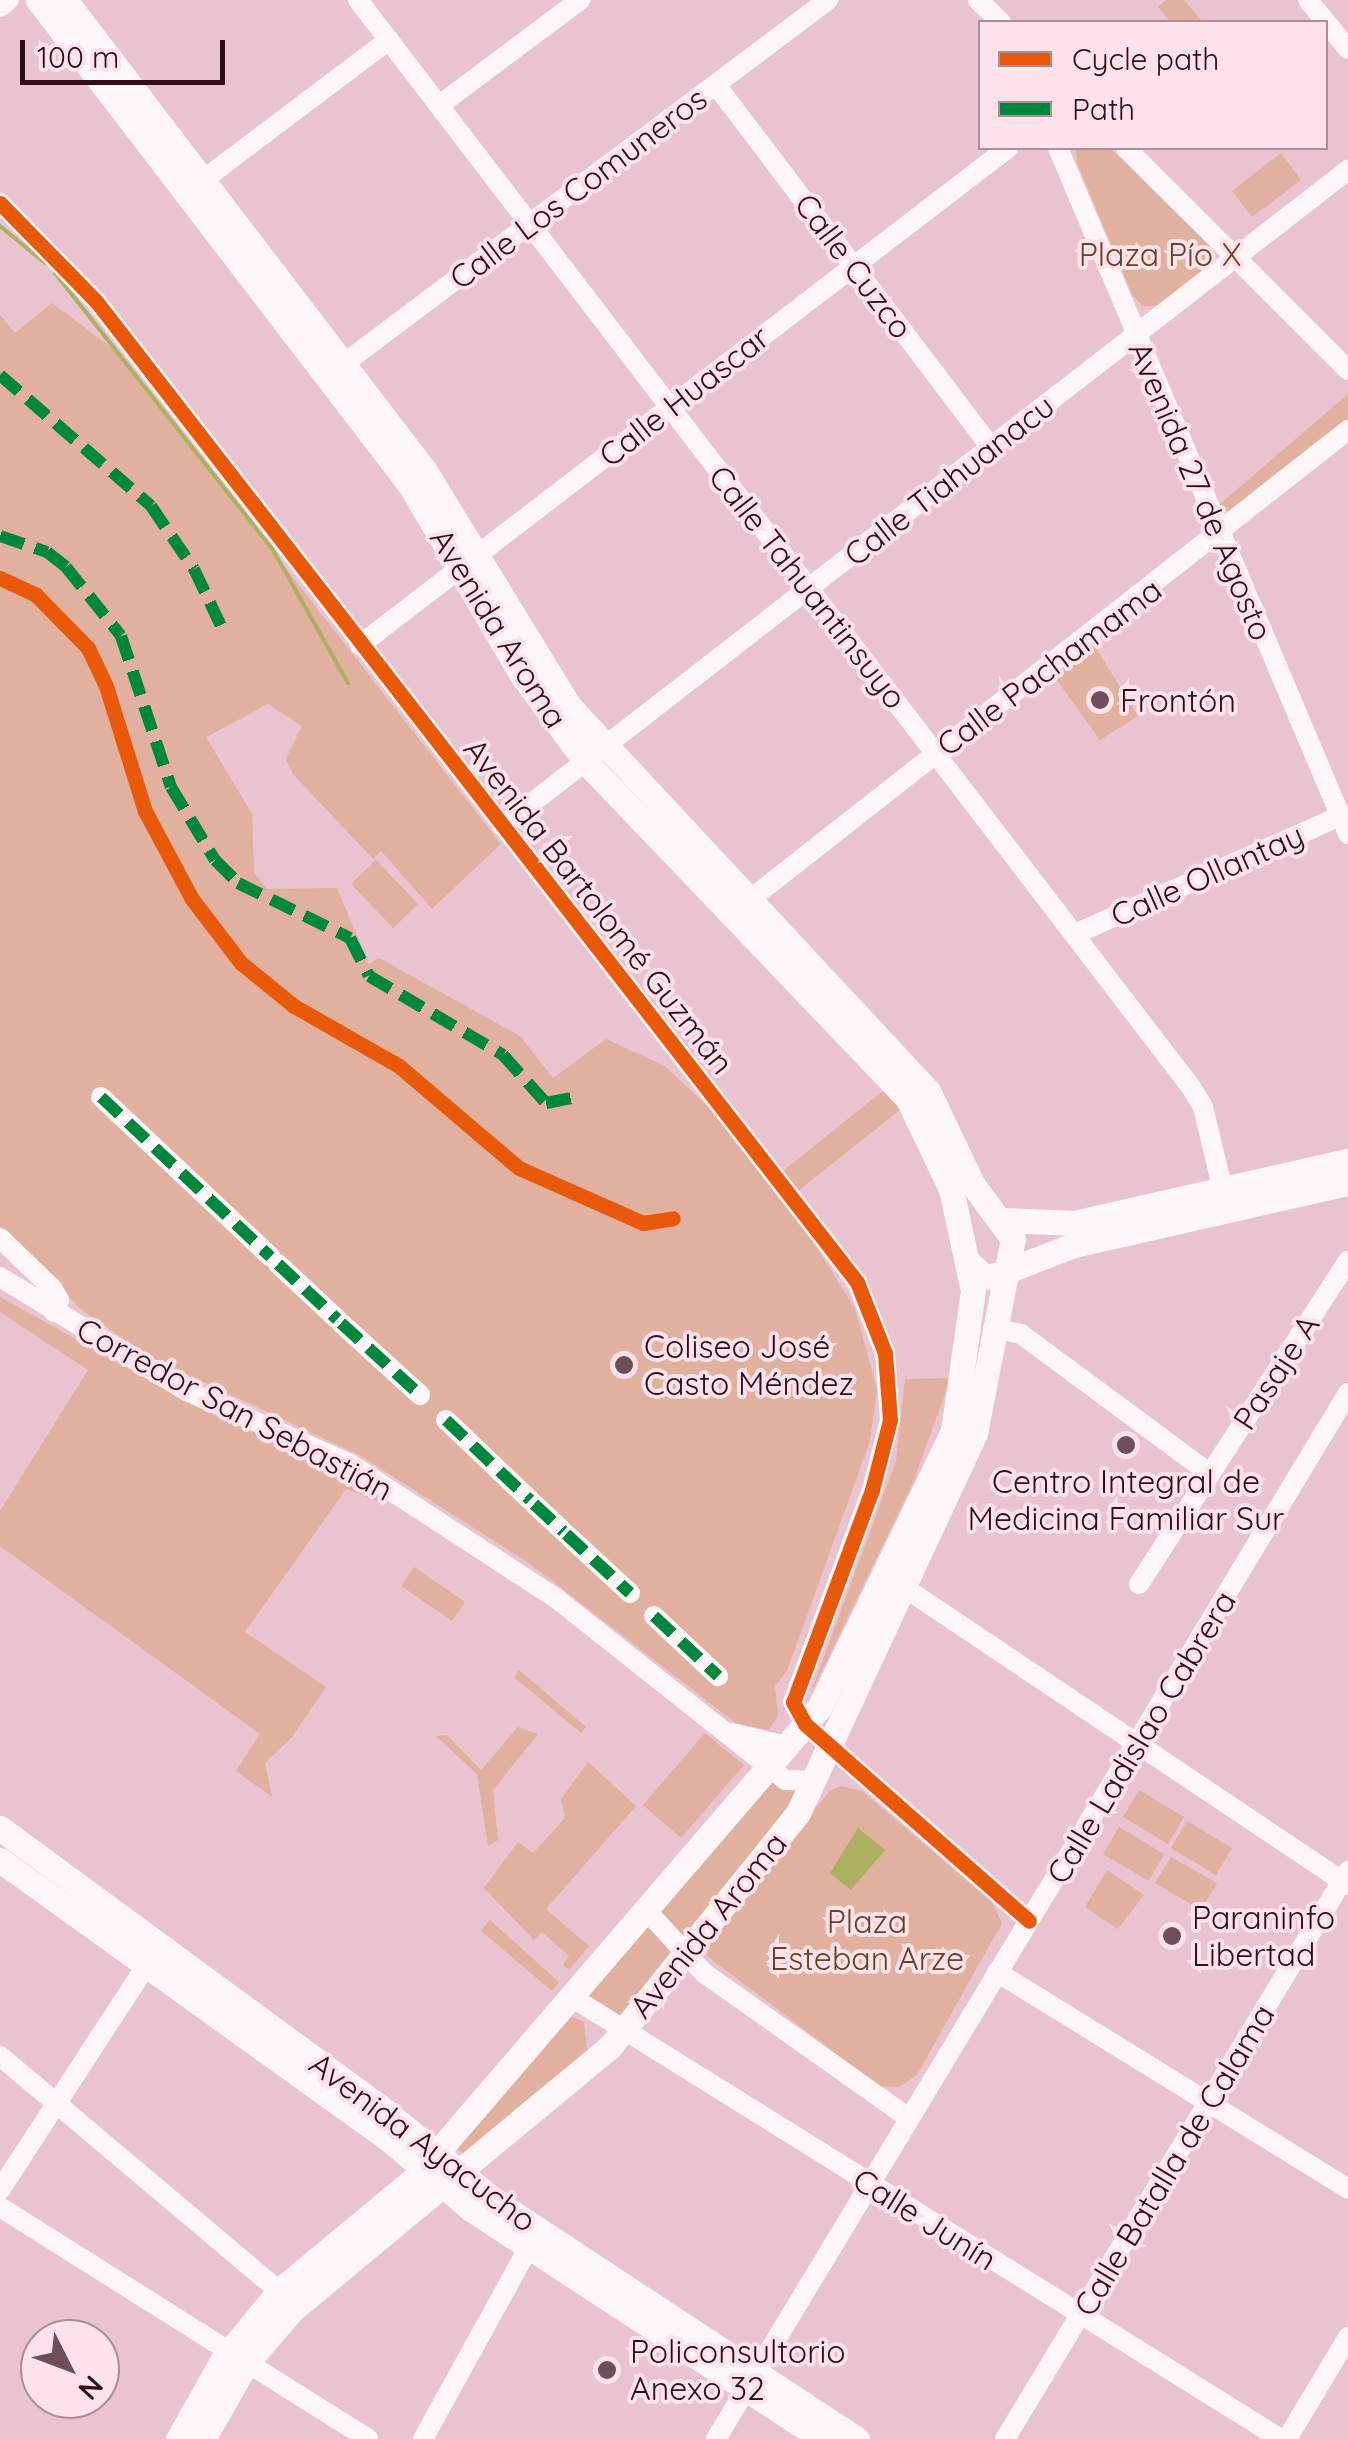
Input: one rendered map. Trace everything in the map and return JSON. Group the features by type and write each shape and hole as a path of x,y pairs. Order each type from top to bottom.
{"main road":[{"name":"Avenida Aroma","path":"38,0 336,370"},
{"name":"Avenida Aroma","path":"65,0 203,180 336,370 410,486 469,561 522,675 897,1084 951,1189 967,1253 970,1348 953,1431 841,1668 806,1724 430,2160 279,2292 239,2356 178,2439"},
{"name":"Avenida Aroma","path":"594,755 748,901 905,1060 928,1092 973,1185 1000,1218"},
{"path":"1348,1161 1055,1226 978,1219 967,1253 985,1277 1074,1245 1348,1183"},
{"path":"1000,1218 1014,1246 1007,1272"},
{"name":"Avenida Aroma","path":"203,2439 239,2356 623,2032 816,1781 976,1432 993,1328 1007,1272"},
{"name":"Avenida Ayacucho","path":"0,1828 153,1955 533,2239 751,2380 857,2439"},
{"name":"Avenida Ayacucho","path":"0,1860 153,1955"},
{"name":"Avenida Ayacucho","path":"751,2380 824,2439"}],"street":[{"path":"0,7 10,0"},
{"name":"Calle Tahuantinsuyo","path":"358,0 532,222 1197,1097 1222,1191"},
{"path":"441,104 580,0"},
{"name":"Calle Los Comuneros","path":"336,370 828,0"},
{"path":"978,0 999,20"},
{"path":"1308,0 1324,20"},
{"path":"1328,24 1348,49"},
{"path":"203,180 389,40"},
{"name":"Calle Cuzco","path":"716,85 991,446"},
{"name":"Calle Huascar","path":"360,644 1005,150"},
{"path":"1128,150 1348,370"},
{"name":"Avenida 27 de Agosto","path":"1064,153 1135,335 1343,813"},
{"name":"Calle Tiahuanacu","path":"502,826 1348,170"},
{"name":"Avenida Bartolomé Guzmán","path":"0,203 96,301 857,1282 885,1353 891,1388 884,1448 793,1702 806,1724"},
{"name":"Calle Pachamama","path":"748,901 936,752 1221,536 1348,430"},
{"name":"Calle Ollantay","path":"1075,934 1343,813"},
{"path":"101,1097 718,1676"},
{"path":"0,1238 52,1288 59,1300 54,1312"},
{"name":"Pasaje A","path":"1139,1584 1348,1260"},
{"name":"Corredor San Sebastián","path":"0,1277 188,1391 350,1464 557,1599 790,1783 816,1781"},
{"name":"Corredor San Sebastián","path":"0,1292 34,1300"},
{"path":"993,1328 1021,1334 1210,1474"},
{"name":"Calle Ladislao Cabrera","path":"716,2439 1138,1746 1348,1392"},
{"path":"904,1588 1138,1746 1346,1879"},
{"path":"806,1724 1029,1921"},
{"name":"Corredor San Sebastián","path":"726,1731 786,1746"},
{"name":"Calle Batalla de Calama","path":"1005,2439 1346,1879"},
{"path":"645,1909 704,1973 909,2118"},
{"path":"0,2190 153,1955"},
{"path":"997,1972 1348,2189"},
{"name":"Calle Junín","path":"570,1996 1284,2439"},
{"path":"0,2056 279,2292"},
{"path":"0,2207 368,2439"},
{"path":"423,2439 533,2239"},
{"path":"1284,2439 1348,2338"}],"green space":[{"path":"1166,0 1184,0 1201,20 1169,20 1158,7"},
{"name":"Plaza Pío X","path":"1076,150 1112,150 1211,247 1213,262 1161,306 1143,306 1133,296 1077,163"},
{"path":"1281,153 1301,180 1252,217 1232,191"},
{"path":"52,303 116,351 501,844 432,909 381,851 373,859 293,774 286,759 302,726 268,704 206,737 252,814 254,873 267,889 337,888 369,964 379,958 520,1036 553,1078 606,1039 665,1066 715,1113 813,1241 855,1309 877,1389 870,1441 787,1671 775,1686 778,1715 769,1730 737,1724 529,1563 359,1455 152,1358 83,1311 0,1227 0,315 15,333"},
{"path":"1348,394 1348,419 1237,514 1224,510 1220,504"},
{"name":"Frontón","path":"1094,645 1138,716 1100,740 1054,676"},
{"path":"376,860 418,904 393,928 351,884"},
{"path":"890,1085 905,1106 799,1190 783,1171"},
{"path":"0,1297 183,1399 353,1475 383,1503 346,1489 245,1632 326,1687 292,1737 265,1763 272,1797 236,1771 260,1734 0,1546 0,1511 88,1370 0,1312"},
{"path":"951,1378 912,1485 810,1695 896,1461 905,1379"},
{"path":"414,1567 465,1602 452,1621 401,1586"},
{"path":"519,1670 586,1727 581,1733 514,1677"},
{"path":"518,1727 538,1734 493,1790 498,1840 488,1846 477,1774 436,1736 447,1735 481,1770"},
{"path":"705,1733 744,1765 681,1838 643,1805"},
{"path":"588,1762 636,1806 546,1909 589,1946 569,1970 563,1965 569,1956 542,1932 534,1940 484,1888 518,1842 533,1853 565,1818 561,1799"},
{"path":"769,1779 798,1792 794,1801 683,1937 661,1923 659,1906"},
{"name":"Plaza Esteban Arze","path":"841,1786 862,1791 992,1902 1002,1923 917,2075 899,2087 879,2086 707,1956 709,1936 830,1791"},
{"path":"1139,1790 1184,1817 1168,1844 1123,1817"},
{"path":"1187,1821 1232,1848 1216,1875 1171,1848"},
{"path":"1119,1827 1164,1854 1149,1881 1103,1854"},
{"path":"1171,1857 1217,1883 1201,1910 1155,1883"},
{"path":"1107,1870 1144,1895 1118,1929 1085,1907"},
{"path":"490,1920 559,1982 552,1991 481,1931"},
{"path":"646,1923 671,1952 620,2017 588,2000 588,1989"},
{"path":"568,2015 584,2022 587,2051 463,2153 454,2147"}],"shaded area":[{"path":"858,1828 885,1850 851,1890 830,1873"}],"waterway":[{"path":"0,226 45,263"},
{"path":"55,273 273,550 348,683"}],"marked path":[{"path":"0,375 151,506 194,569 222,628"},
{"path":"0,536 47,552 66,567 121,636 171,787 215,860 238,883 350,938 369,976 503,1055 546,1103 577,1097"},
{"path":"101,1097 271,1257"},
{"path":"278,1264 337,1319"},
{"path":"341,1323 420,1395"},
{"path":"446,1420 530,1500"},
{"path":"534,1504 563,1531"},
{"path":"566,1534 630,1593"},
{"path":"654,1616 718,1676"}],"cycle path":[{"path":"0,203 96,301 857,1282 885,1353 890,1420 872,1490 793,1702 805,1724 1029,1921"},
{"path":"0,578 36,595 88,648 106,686 145,811 192,899 241,963 294,1006 399,1066 519,1168 643,1223 673,1218"}],"place":[{"name":"Frontón","path":"1100,700"},
{"name":"Coliseo José Casto Méndez","path":"624,1365"},
{"name":"Centro Integral de Medicina Familiar Sur","path":"1126,1445"},
{"name":"Paraninfo Libertad","path":"1172,1936"},
{"name":"Policonsultorio Anexo 32","path":"607,2370"}]}
